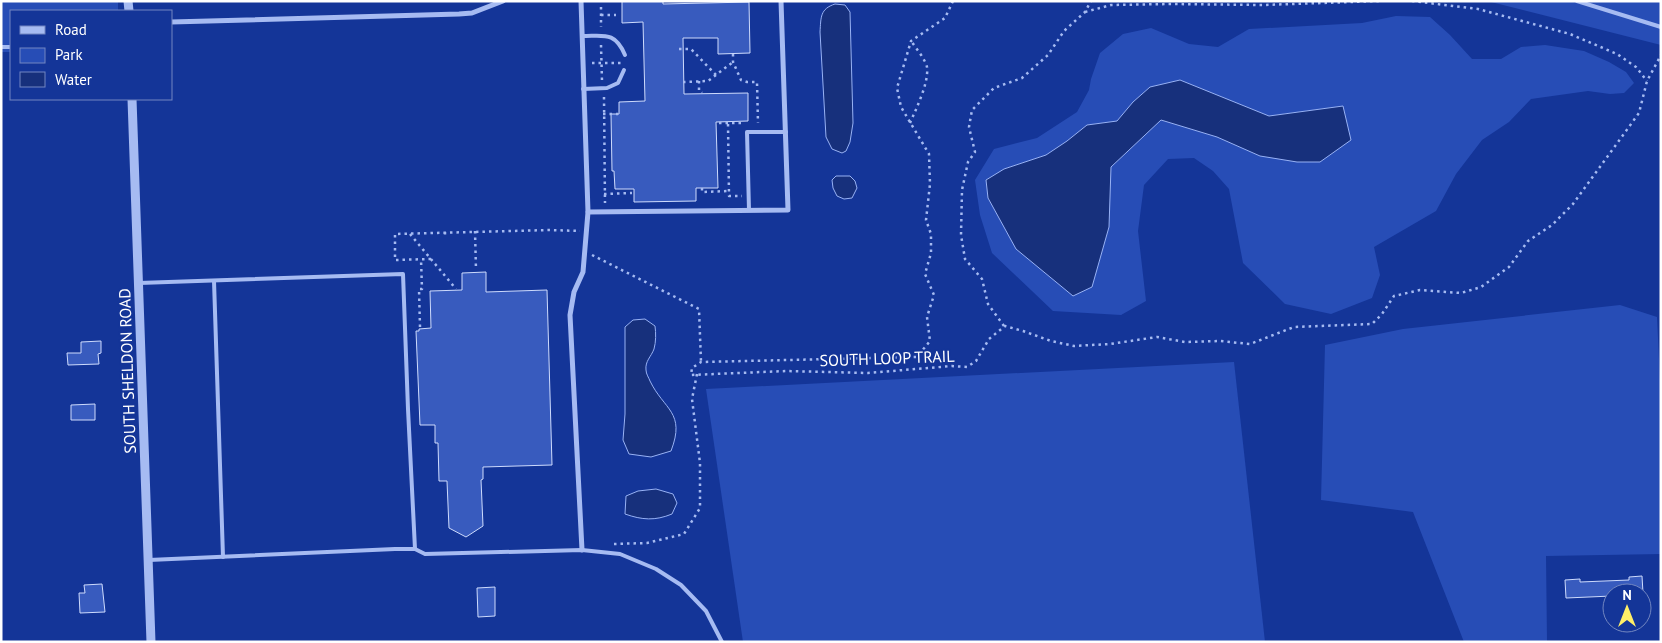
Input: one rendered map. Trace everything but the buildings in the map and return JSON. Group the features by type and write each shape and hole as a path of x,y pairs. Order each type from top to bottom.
{"street":[{"path":"172,22 459,14 472,13 503,1"},
{"path":"581,1 588,212 583,272 574,292 570,315 582,550"},
{"path":"588,212 788,210 781,1"},
{"name":"SOUTH SHELDON ROAD","path":"132,100 151,642"}],"lane":[{"path":"1577,1 1661,27"},
{"path":"582,36 608,36 619,42 625,55"},
{"path":"583,89 608,88 618,82 624,70"},
{"path":"748,210 747,132 786,132"},
{"path":"139,283 404,274 415,549"},
{"path":"214,281 223,556"},
{"path":"148,560 415,549 424,554 582,550 620,554 656,569 681,585 706,611 722,642"}],"path":[{"path":"910,123 921,96 927,66 911,41 944,18 953,1"},
{"path":"1091,1 1085,12 1064,31 1048,55 1022,78 994,88 972,110 969,127 975,152 968,162 962,190 961,235 965,259 982,279 988,304 1005,326 1051,341 1074,346 1110,344 1157,337 1185,342 1220,341 1250,344 1294,327 1372,324 1382,314 1394,296 1420,290 1461,293 1480,287 1508,267 1528,241 1552,225 1573,204 1639,113 1647,81 1661,55"},
{"path":"1085,12 1111,6 1152,3 1263,5 1381,1"},
{"path":"1412,1 1478,9 1570,34 1616,54 1636,67 1647,81"},
{"path":"601,15 616,15"},
{"name":"SOUTH LOOP TRAIL","path":"701,362 917,357 930,341 927,317 934,295 925,274 932,253 926,220 930,184 929,154 901,107 897,88 911,41"},
{"path":"601,45 602,81"},
{"path":"679,49 692,49 716,75"},
{"path":"733,54 733,62 741,80 757,82 758,123 764,123"},
{"path":"683,82 708,81 733,62"},
{"path":"600,63 614,63"},
{"path":"699,82 699,91 702,93"},
{"path":"605,97 603,97 605,202"},
{"path":"603,114 618,114"},
{"path":"719,123 748,123"},
{"path":"728,123 729,196 744,196"},
{"path":"702,188 702,192 729,191"},
{"path":"604,194 632,193"},
{"path":"431,259 396,260 395,234 549,230 586,232"},
{"path":"475,231 476,270"},
{"path":"445,232 445,238"},
{"path":"410,234 456,289"},
{"path":"585,252 700,308 701,362 692,368 691,375 697,374 692,398 700,463 700,508 684,534 647,543 610,544"},
{"path":"420,326 419,289 422,289 421,259"},
{"name":"SOUTH LOOP TRAIL","path":"697,374 786,371 868,373 952,366 967,367 976,361 988,339 1005,326"}],"green space":[{"path":"1,1 118,1 118,10 10,10 10,52 1,52"},
{"path":"1487,1 1661,1 1661,45"},
{"path":"1396,16 1430,17 1472,59 1501,59 1521,47 1545,45 1584,51 1626,72 1634,83 1624,93 1610,94 1588,91 1531,99 1509,122 1482,140 1456,174 1436,211 1374,247 1380,275 1372,298 1331,314 1285,304 1243,263 1229,189 1213,171 1194,158 1168,159 1144,185 1138,231 1146,301 1121,315 1053,311 992,253 980,215 975,180 994,149 1037,138 1077,112 1089,90 1100,53 1123,34 1151,28 1189,44 1218,47 1249,29 1362,23","holes":["1180,80 1269,116 1343,106 1260,156 1217,137 1161,120 1111,167 997,214 988,198 1004,169 1046,155 1087,125 1117,121 1133,102 1150,87"]},
{"path":"1620,305 1657,317 1661,401 1661,554 1546,556 1547,642 1464,642 1413,512 1321,500 1325,345 1403,329"},
{"path":"1234,362 1265,642 743,642 706,389"}],"water":[{"path":"835,4 845,5 850,12 853,123 850,142 846,151 842,153 832,149 826,137 820,32 822,14 826,8"},
{"path":"1180,80 1269,116 1343,106 1351,140 1320,162 1297,162 1260,156 1217,137 1161,120 1111,167 1109,227 1092,287 1073,296 1016,249 988,198 986,180 1004,169 1046,155 1087,125 1117,121 1133,102 1150,87"},
{"path":"836,176 850,176 855,181 857,188 852,198 844,199 837,196 832,180"},
{"path":"645,319 655,326 656,335 654,349 646,364 646,373 675,419 676,428 671,451 651,457 629,454 623,440 625,414 625,327 633,320"},
{"path":"656,489 673,494 677,503 672,514 648,519 625,514 626,496 638,491"}]}
